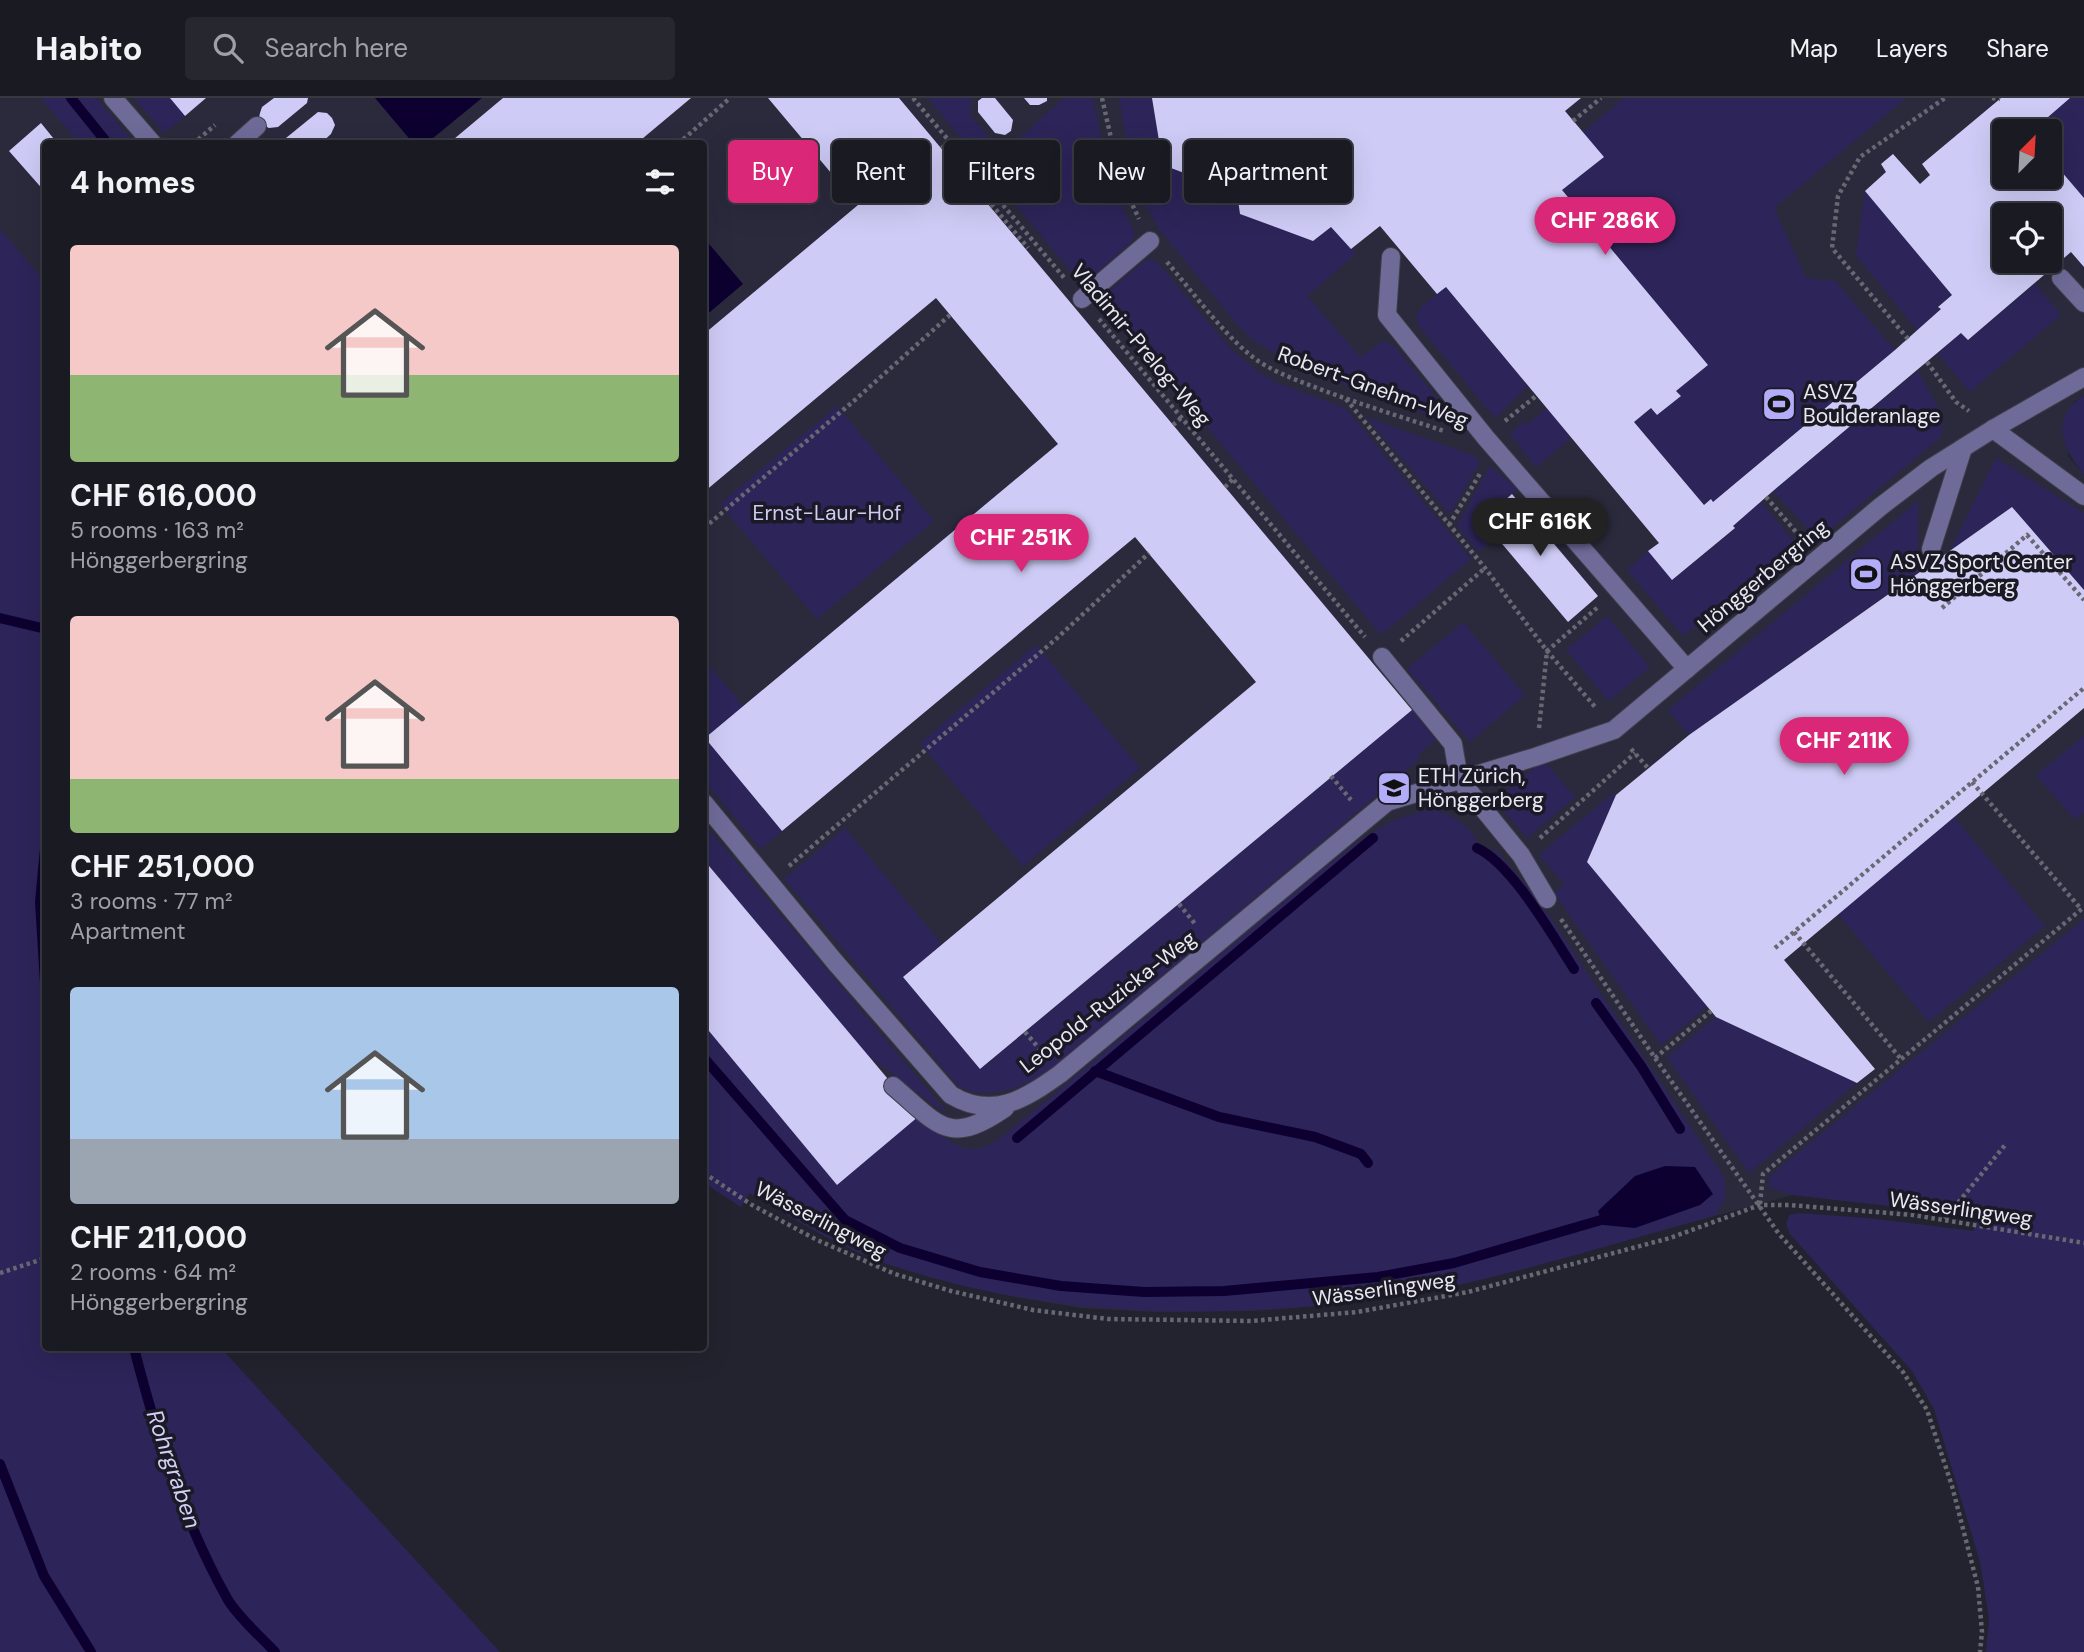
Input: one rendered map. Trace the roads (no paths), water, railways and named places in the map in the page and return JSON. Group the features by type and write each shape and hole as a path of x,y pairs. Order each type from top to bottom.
{"street":[{"path":"113,98 150,140"},
{"path":"241,140 257,126"},
{"path":"1082,299 1150,241"},
{"path":"1391,257 1387,315 1496,449 1686,669"},
{"path":"2061,278 2084,303"},
{"name":"Hönggerbergring","path":"1459,779 1614,730 1931,468 2084,377"},
{"path":"1993,429 2084,496"},
{"path":"1931,549 1963,448"},
{"path":"1382,657 1453,744 1459,779 1521,855 1547,899"},
{"name":"Leopold-Ruzicka-Weg","path":"707,807 843,972 951,1095 977,1107 990,1107 1013,1102 1060,1074 1387,802 1459,779"},
{"path":"893,1086 946,1128 963,1130 986,1121 1013,1102"}],"waterway":[{"path":"71,98 105,140"},
{"name":"Rohrgraben","path":"0,618 42,628"},
{"path":"1017,1138 1373,838"},
{"path":"1477,848 1490,856 1517,884 1574,969"},
{"name":"Rohrgraben","path":"42,881 42,934"},
{"path":"1596,1003 1641,1066 1680,1129"},
{"path":"707,1061 845,1220 900,1248 980,1272 1061,1286 1144,1292 1224,1291 1378,1277 1454,1263 1601,1220"},
{"path":"1095,1071 1219,1117 1315,1137 1361,1154 1368,1163"},
{"name":"Rohrgraben","path":"135,1351 162,1445 198,1540 228,1600 244,1621 275,1652"},
{"name":"Rohrgraben","path":"0,1464 44,1576 91,1652"}],"place":[{"name":"ASVZ Boulderanlage","path":"1779,404"},
{"name":"ASVZ Sport Center Hönggerberg","path":"1866,574"},
{"name":"ETH Zürich, Hönggerberg","path":"1394,788"}],"park label":[{"name":"Ernst-Laur-Hof","path":"827,513"}]}
